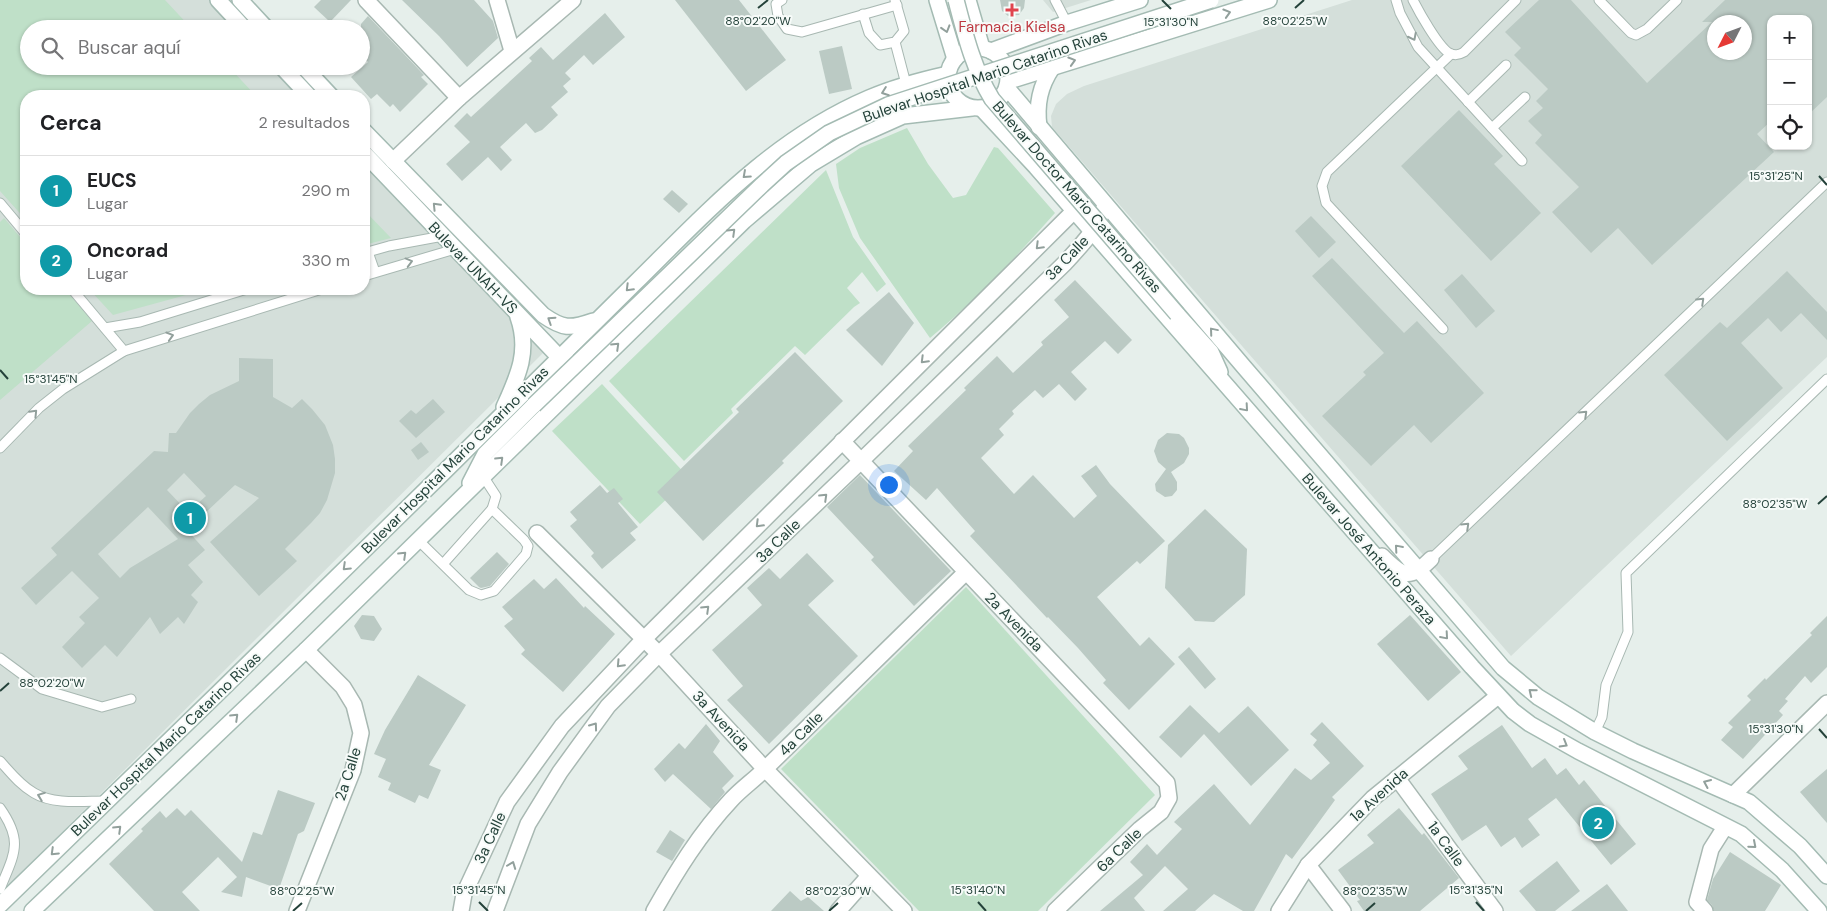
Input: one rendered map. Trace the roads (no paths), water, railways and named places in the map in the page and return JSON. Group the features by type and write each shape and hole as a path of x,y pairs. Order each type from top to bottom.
{"street":[{"path":"218,0 237,20"},
{"path":"240,0 259,20"},
{"path":"366,0 459,98"},
{"path":"497,0 512,51"},
{"path":"393,161 459,98 573,0"},
{"path":"937,0 955,59"},
{"name":"Bulevar Doctor Mario Catarino Rivas","path":"956,0 981,82 992,99 1211,352"},
{"path":"968,0 986,50"},
{"name":"Bulevar Hospital Mario Catarino Rivas","path":"485,454 762,185 786,163 829,134 888,105 1211,0"},
{"name":"Bulevar Hospital Mario Catarino Rivas","path":"1008,84 1052,68 1270,0"},
{"name":"Bulevar Hospital Mario Catarino Rivas","path":"986,50 1136,1"},
{"path":"972,48 986,50 999,56 1005,64 1008,72 1008,84 998,102 977,108 963,105 956,99 948,83 948,74 955,59 962,52 972,48"},
{"path":"1039,127 1037,110 1039,95 1052,68"},
{"name":"Bulevar Hospital Mario Catarino Rivas","path":"0,905 444,472 719,200 754,169 792,140 833,115 906,84 948,74"},
{"path":"293,75 304,90"},
{"path":"311,75 325,90"},
{"name":"Bulevar José Antonio Peraza","path":"1008,84 1039,127 1105,205 1418,572 1503,668 1538,697 1594,732 1749,802 1800,846 1827,876"},
{"name":"Bulevar Hospital Mario Catarino Rivas","path":"32,911 306,650 744,221 811,164 856,136 903,116 977,108"},
{"name":"Bulevar José Antonio Peraza","path":"977,108 1036,167 1225,385 1513,711 1530,724 1578,751 1741,834 1782,870 1819,911"},
{"name":"Bulevar UNAH-VS","path":"370,136 544,315 556,324 564,327 573,327 597,320"},
{"name":"Bulevar UNAH-VS","path":"370,160 559,357 591,370"},
{"name":"3a Calle","path":"495,911 528,824 560,772 608,706 659,654 1065,262 1092,233 1100,221 1105,205"},
{"name":"3a Calle","path":"461,911 464,894 506,802 562,726 644,639 1074,211"},
{"path":"500,417 519,374 523,356 524,339 516,313"},
{"path":"1211,352 1244,367"},
{"path":"1211,352 1225,385"},
{"name":"2a Avenida","path":"842,441 1167,783"},
{"path":"444,472 485,454"},
{"path":"465,493 485,454"},
{"path":"1341,517 1394,568 1404,574 1418,572 1431,560"},
{"name":"3a Avenida","path":"537,533 659,654 765,770 904,911"},
{"name":"4a Calle","path":"654,911 698,839 731,800 765,770 966,572"},
{"name":"2a Calle","path":"298,911 353,770 361,733 354,705 343,687 306,650"},
{"name":"1a Avenida","path":"1279,911 1308,865 1373,798 1498,696"},
{"path":"1733,795 1827,703"},
{"name":"1a Calle","path":"1397,778 1495,911"},
{"name":"6a Calle","path":"1055,911 1140,829 1161,812 1169,798 1167,783"},
{"path":"1696,908 1711,849 1725,827"},
{"path":"1308,865 1343,911"},
{"path":"838,911 869,876"}],"lane":[{"path":"782,0 776,4 778,16 788,29 802,32 896,2 904,31 895,42 880,45 869,33 863,14"},
{"path":"1055,0 1066,23"},
{"path":"1396,0 1400,13 1418,47 1522,161"},
{"path":"1413,0 1432,31 1451,54 1458,56 1516,0"},
{"path":"1599,0 1631,33 1636,35 1647,29 1677,0"},
{"path":"895,42 906,84"},
{"path":"1443,328 1326,202 1322,186 1327,172 1451,54"},
{"path":"1468,102 1506,65"},
{"path":"1492,128 1525,97"},
{"path":"1431,560 1827,182"},
{"path":"0,203 20,227"},
{"path":"370,251 443,236"},
{"path":"370,274 455,249"},
{"path":"370,260 376,272"},
{"path":"77,295 124,351"},
{"path":"105,328 140,322 228,295"},
{"path":"0,448 39,408 63,389 124,351 303,295"},
{"path":"1594,732 1602,717 1606,685 1628,632 1626,573 1827,379"},
{"path":"442,564 492,509 496,496 484,476"},
{"path":"418,540 469,590 481,595 494,591 526,554 528,546 492,509"},
{"path":"0,658 42,689 102,707 131,699"},
{"path":"0,761 22,785 35,794 50,799 72,802 106,801"},
{"path":"0,808 10,822 15,852 0,889"}],"place":[{"name":"Farmacia Kielsa","path":"1012,10"},
{"name":"EUCS","path":"190,518"},
{"name":"Oncorad","path":"1598,823"}]}
